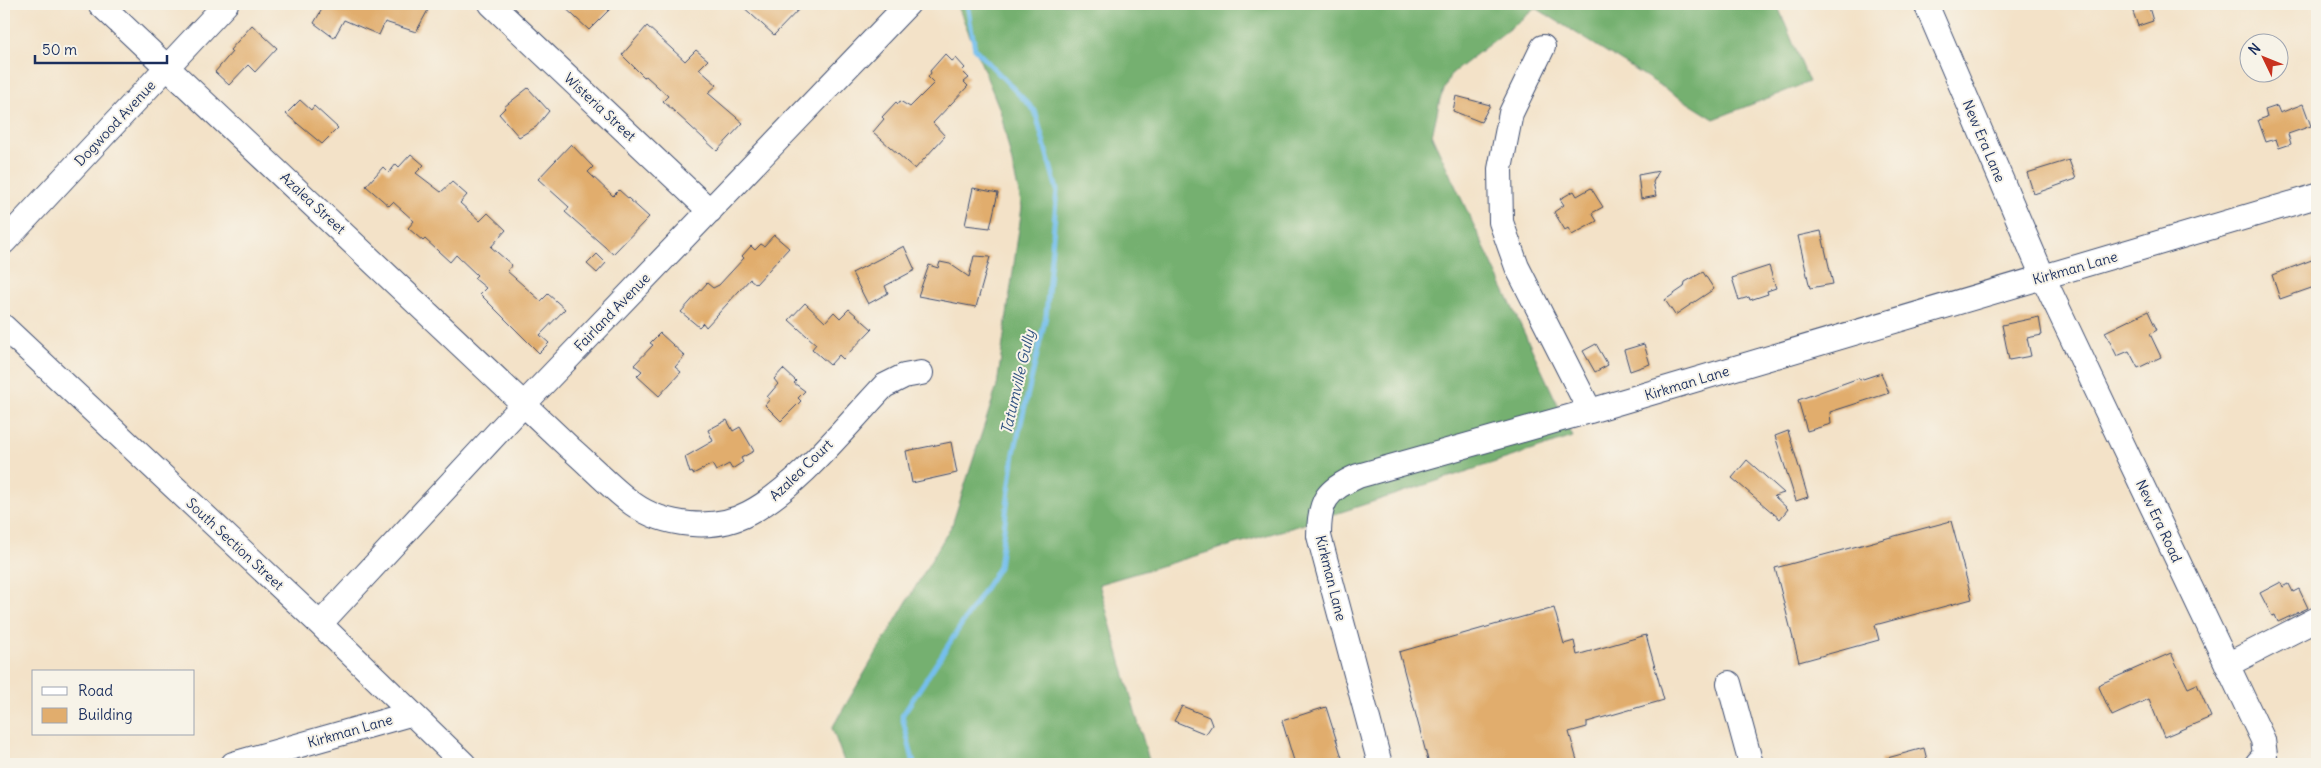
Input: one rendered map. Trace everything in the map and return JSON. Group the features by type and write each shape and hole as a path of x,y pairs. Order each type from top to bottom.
{"street":[{"name":"Azalea Street","path":"100,4 168,66 524,404"},
{"name":"Dogwood Avenue","path":"4,242 226,4"},
{"name":"Wisteria Street","path":"491,4 710,211"},
{"name":"Fairland Avenue","path":"320,624 524,404 908,4"},
{"name":"New Era Lane","path":"1926,4 2043,277"},
{"path":"1543,46 1511,113 1500,169 1501,222 1517,267 1590,411"},
{"name":"Kirkman Lane","path":"1380,764 1322,554 1319,536 1319,514 1322,504 1335,487 1358,476 1590,411 2317,196"},
{"name":"New Era Road","path":"2043,277 2263,740 2265,755 2257,764"},
{"name":"South Section Street","path":"4,327 320,624 410,714 464,764"},
{"name":"Azalea Court","path":"524,404 633,504 671,521 691,524 711,523 748,514 767,503 791,484 884,386 904,376 922,374"},
{"path":"2227,665 2317,620"},
{"path":"1729,683 1751,764"},
{"name":"Kirkman Lane","path":"233,764 410,714"}],"green space":[{"path":"957,4 1777,4 1809,82 1714,119 1536,8 1451,74 1440,99 1432,136 1573,437 1301,525 1099,584 1150,764 845,764 832,728 952,525 997,386 1022,207 1000,110"}],"building":[{"path":"325,4 425,4 424,8 428,10 416,32 385,22 379,35 344,20 334,38 314,23"},
{"path":"561,4 615,4 589,30"},
{"path":"740,4 804,4 774,35"},
{"path":"2148,4 2153,21 2138,26 2132,9"},
{"path":"252,25 277,48 255,72 248,65 229,85 215,72 232,52 230,50"},
{"path":"647,26 685,61 696,50 708,60 699,69 717,85 708,93 743,123 717,151 663,101 668,96 646,76 644,77 622,55"},
{"path":"945,54 952,61 956,58 965,68 962,71 969,78 964,82 968,86 933,123 945,136 915,169 873,132 884,119 882,117 896,102 898,104 900,101 910,107 934,83 928,77 931,73 930,71"},
{"path":"528,88 549,111 536,127 519,137 499,114 504,107"},
{"path":"1456,96 1490,105 1481,122 1453,111"},
{"path":"300,100 311,110 314,106 338,128 322,144 286,114"},
{"path":"2303,104 2311,126 2288,134 2291,144 2279,148 2276,139 2266,142 2258,120 2267,117 2265,110 2277,106 2280,113"},
{"path":"571,144 593,167 588,172 613,196 619,190 649,217 613,254 565,212 569,207 538,179"},
{"path":"411,154 424,165 416,173 441,192 452,182 467,195 460,203 480,221 488,213 506,230 491,247 512,265 507,271 541,301 548,294 565,309 540,335 549,343 539,353 480,294 486,288 474,278 477,275 456,255 450,262 425,239 423,241 408,228 414,221 393,202 389,206 366,186 383,167 389,173 396,164 399,167"},
{"path":"2069,160 2076,179 2034,194 2027,173"},
{"path":"1659,171 1653,182 1656,196 1641,199 1638,175"},
{"path":"973,188 998,193 990,228 965,225"},
{"path":"1591,188 1603,207 1592,213 1597,221 1572,235 1568,228 1565,230 1554,212 1564,205 1560,199 1574,191 1577,196"},
{"path":"1821,231 1833,284 1810,288 1798,236"},
{"path":"774,235 789,248 756,284 750,279 706,327 703,323 699,327 681,312 707,283 713,288 719,285 744,258 742,256 751,246 755,250 761,244 764,246"},
{"path":"904,246 915,270 885,286 888,293 868,304 852,273"},
{"path":"597,254 606,263 597,273 587,264"},
{"path":"974,256 990,257 976,307 918,296 929,265 938,268 940,262 950,264 969,277"},
{"path":"2317,258 2317,286 2280,299 2272,275"},
{"path":"1769,266 1776,288 1767,291 1768,294 1750,300 1749,297 1739,300 1732,278"},
{"path":"1703,272 1714,289 1675,315 1665,300 1684,287 1685,282"},
{"path":"805,303 825,322 834,312 840,318 849,309 872,329 843,359 839,355 830,365 812,349 816,344 789,320"},
{"path":"2148,311 2157,330 2150,334 2161,357 2138,368 2129,351 2117,356 2105,332"},
{"path":"2039,317 2042,335 2027,338 2031,356 2009,360 2002,325"},
{"path":"660,333 685,356 675,367 681,372 659,396 637,376 642,371 634,365 653,345 650,343"},
{"path":"1596,344 1608,365 1595,372 1583,351"},
{"path":"1644,344 1650,364 1630,371 1624,350"},
{"path":"783,369 796,381 794,383 805,391 798,398 801,401 781,421 765,405 770,399 767,397 778,384 774,379"},
{"path":"1881,373 1889,393 1830,412 1831,424 1807,431 1798,400 1859,378 1860,380"},
{"path":"727,420 733,431 740,427 754,451 741,458 743,462 732,469 729,464 716,471 712,464 693,474 692,472 690,473 685,457 713,441 708,430"},
{"path":"1788,431 1808,497 1796,501 1775,436"},
{"path":"951,442 957,473 912,483 906,451"},
{"path":"1747,460 1784,493 1774,496 1788,509 1780,519 1732,478"},
{"path":"1951,521 1972,599 1875,625 1879,640 1799,662 1775,568"},
{"path":"2281,582 2283,587 2289,584 2293,592 2299,589 2308,608 2278,622 2275,615 2272,616 2260,593"},
{"path":"1554,608 1564,644 1574,641 1577,655 1646,635 1664,700 1587,722 1587,727 1569,732 1578,764 1429,764 1399,652"},
{"path":"2171,653 2188,688 2197,684 2211,717 2164,737 2149,699 2112,716 2098,685"},
{"path":"1182,706 1209,717 1212,725 1206,734 1174,721"},
{"path":"1326,707 1344,764 1295,764 1282,721"},
{"path":"1924,748 1928,764 1881,764 1880,760"}],"waterway":[{"name":"Tatumville Gully","path":"914,764 902,716 999,567 1014,453 1046,316 1057,190 1035,111 975,49 967,4"}]}
